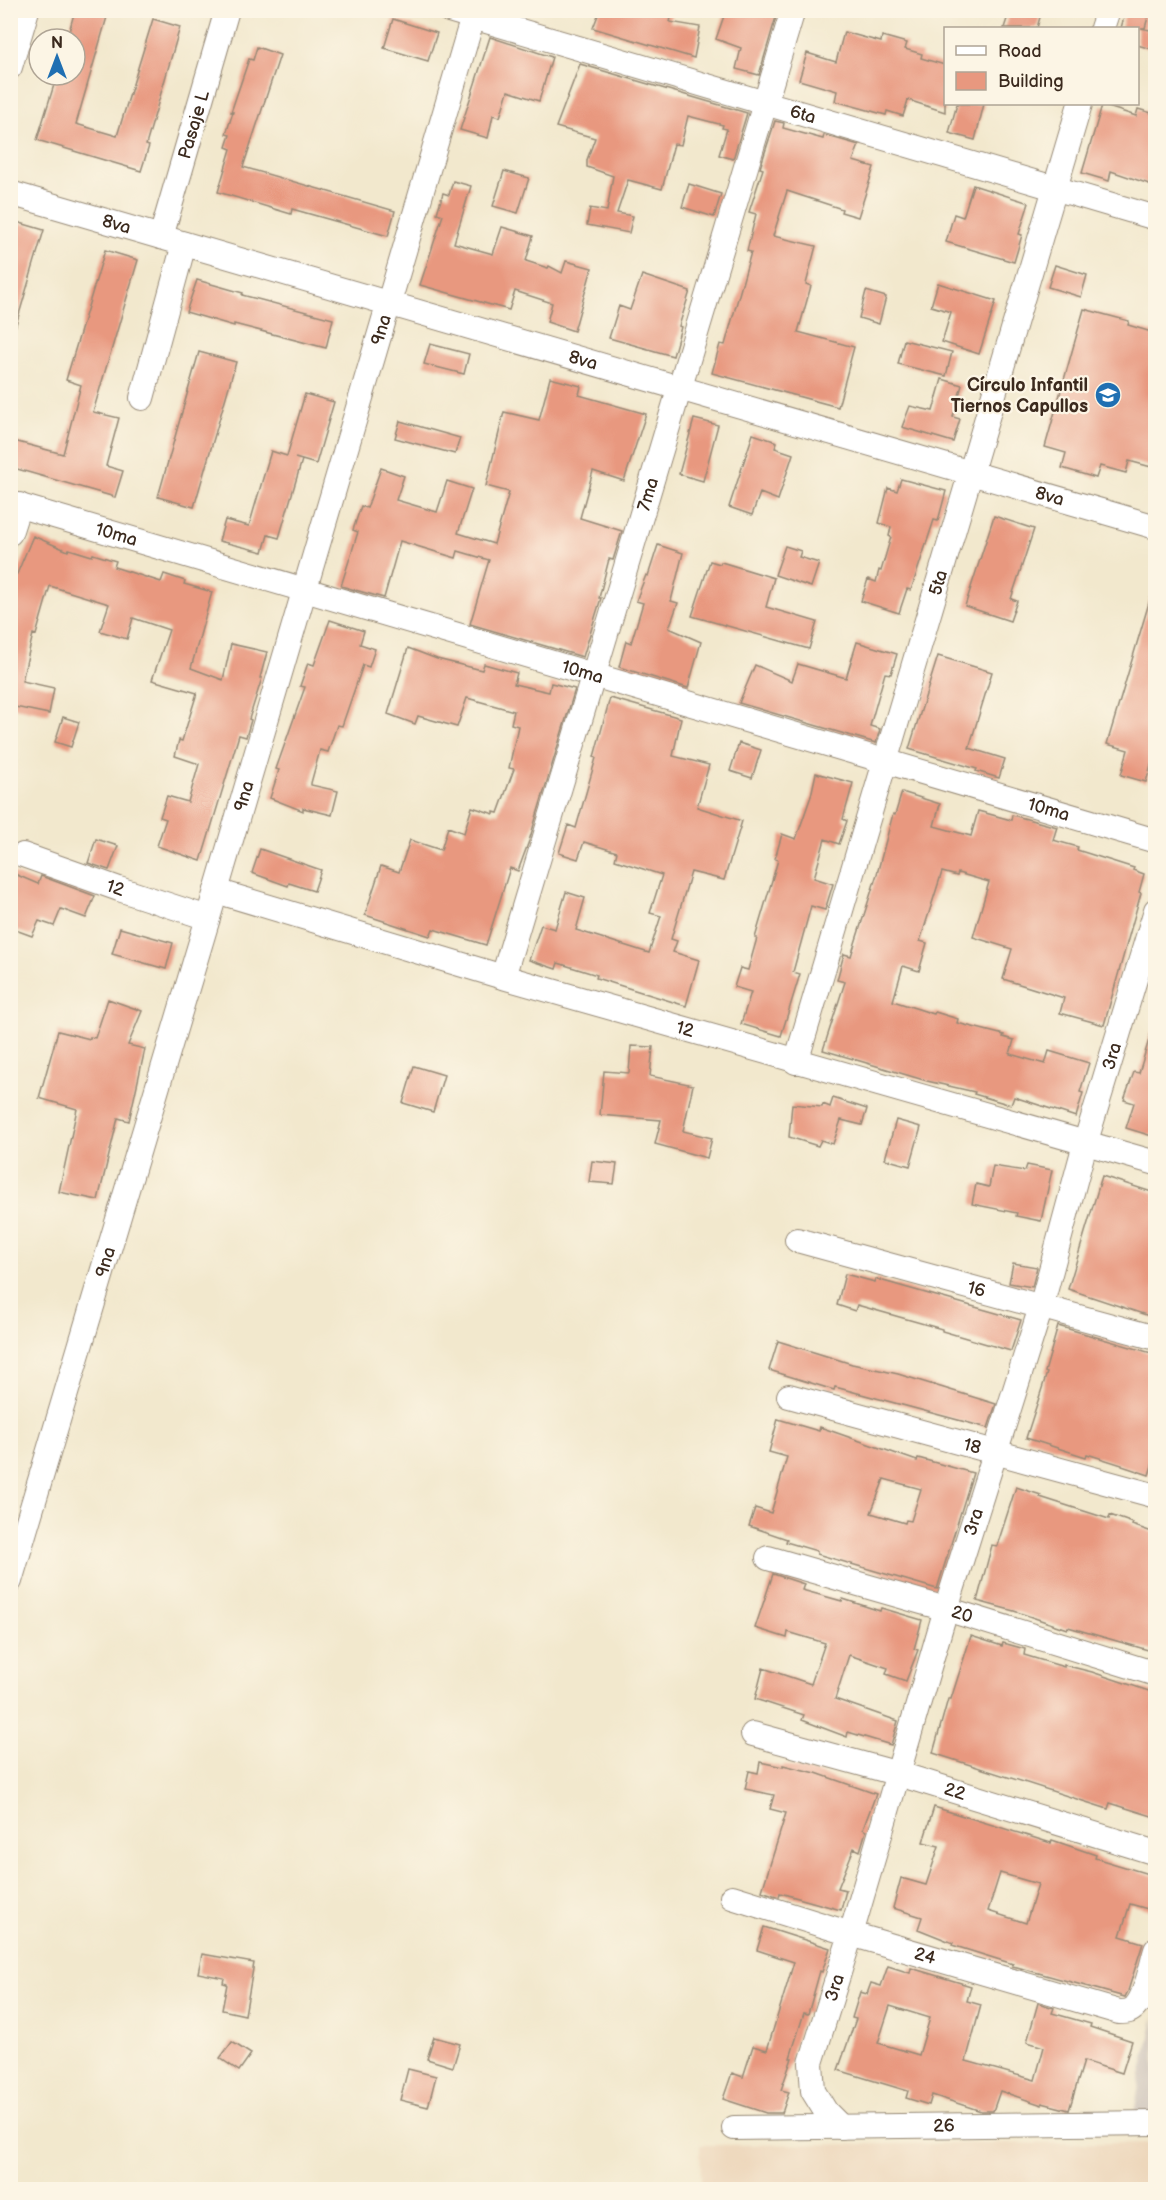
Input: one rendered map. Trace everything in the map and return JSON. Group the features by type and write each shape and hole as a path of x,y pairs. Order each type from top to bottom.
{"street":[{"path":"10,67 27,10"},
{"name":"Pasaje L","path":"161,237 226,10"},
{"name":"6ta","path":"449,10 474,14 765,104 1155,218"},
{"name":"7ma","path":"503,977 793,10"},
{"path":"1102,27 1108,10"},
{"name":"9na","path":"10,1581 474,14"},
{"name":"5ta","path":"796,1062 1080,105"},
{"name":"8va","path":"10,193 1155,527"},
{"path":"142,398 184,244"},
{"path":"10,533 15,504"},
{"name":"10ma","path":"15,504 1155,841"},
{"name":"12","path":"23,855 119,890 208,918"},
{"name":"12","path":"216,891 796,1062 1155,1163"},
{"name":"3ra","path":"841,2127 826,2112 813,2091 810,2063 899,1774 946,1609 1041,1307 1085,1143 1155,910"},
{"name":"16","path":"797,1240 1155,1338"},
{"name":"18","path":"789,1396 1155,1496"},
{"name":"20","path":"768,1558 946,1609 1155,1674"},
{"name":"22","path":"753,1734 899,1774 1155,1853"},
{"name":"24","path":"732,1897 1119,2012 1129,2011 1136,2006 1143,1995 1155,1950"},
{"name":"26","path":"734,2128 1155,2122"}],"shaded area":[{"path":"1155,2015 1155,2119 1133,2119 1140,2080"},
{"path":"1155,2143 1155,2189 701,2189 700,2145"}],"building":[{"path":"75,10 109,10 87,86 87,27 70,27"},
{"path":"600,10 673,10 670,22 700,27 694,58 593,28"},
{"path":"726,10 778,10 759,75 736,69 741,48 716,39"},
{"path":"1010,10 1042,10 1037,27 1004,27"},
{"path":"1126,10 1150,10 1145,28 1141,28 1155,31 1155,50 1139,46 1139,27 1121,27"},
{"path":"153,19 180,27 146,145 149,146 141,171 37,140 53,87 87,87 76,124 117,136"},
{"path":"393,19 437,33 428,61 384,48"},
{"path":"844,32 881,42 882,36 907,43 905,49 922,54 921,58 944,65 945,112 908,100 903,116 887,111 886,115 835,101 837,91 799,80 807,53 836,62"},
{"path":"490,37 552,57 539,101 508,91 500,117 493,115 488,138 460,130"},
{"path":"257,47 280,55 243,167 395,211 388,236 292,209 291,214 218,192 231,149 226,147 230,135 226,134 233,112 231,112 249,59 253,60"},
{"path":"580,64 747,113 733,159 719,155 727,129 722,128 723,125 688,116 681,145 674,144 662,189 628,180 617,213 633,216 629,233 587,225 590,208 607,211 613,176 587,167 587,160 595,138 556,127"},
{"path":"957,105 984,105 975,140 949,133"},
{"path":"1102,105 1136,116 1138,109 1155,114 1155,186 1111,171 1109,181 1082,173"},
{"path":"775,121 784,123 783,128 823,139 824,135 859,145 853,161 874,167 858,217 841,212 842,209 787,191 773,236 816,246 806,284 811,286 798,332 854,347 838,407 712,373 720,344 725,345 751,252 747,251 756,214 749,212"},
{"path":"504,171 529,178 518,213 493,206"},
{"path":"453,181 471,186 454,243 493,254 502,227 533,236 526,261 548,268 549,266 562,273 566,261 592,268 574,331 547,322 552,303 515,291 509,310 420,285 443,215 437,213 443,193 449,195"},
{"path":"689,184 721,194 714,217 682,207"},
{"path":"973,185 1029,203 1019,234 1022,235 1014,262 946,242 954,214 963,217"},
{"path":"10,220 44,230 15,328 10,327"},
{"path":"105,250 138,260 93,412 119,418 106,466 123,471 115,497 10,467 10,440 63,454 81,385 66,380"},
{"path":"1055,265 1087,275 1081,297 1048,287"},
{"path":"642,275 690,291 673,356 609,338 619,306 630,310"},
{"path":"197,280 243,293 242,295 333,319 326,348 186,312"},
{"path":"938,283 996,301 979,354 942,342 951,312 931,306"},
{"path":"866,291 886,297 879,324 859,318"},
{"name":"Círculo Infantil Tiernos Capullos","path":"1084,309 1129,321 1128,325 1155,333 1155,468 1129,461 1126,473 1100,466 1096,478 1062,468 1066,453 1045,447"},
{"path":"904,340 952,352 946,376 898,364"},
{"path":"430,344 469,354 464,374 424,364"},
{"path":"199,352 236,362 194,507 158,497"},
{"path":"550,378 581,386 579,395 646,414 624,481 593,471 580,518 622,531 613,560 609,559 599,598 601,598 583,657 470,624 489,560 458,551 456,558 400,541 384,598 341,586 358,532 353,530 361,506 367,508 381,468 404,476 396,500 437,512 447,481 472,489 458,533 494,544 509,492 486,486 504,412 539,420"},
{"path":"942,379 962,385 953,417 960,419 953,442 902,427 910,406 933,411"},
{"path":"305,394 334,402 316,464 302,460 279,538 268,535 263,552 219,541 225,520 249,526 271,451 287,456"},
{"path":"694,419 718,425 703,481 679,474"},
{"path":"400,421 460,438 455,454 395,438"},
{"path":"753,434 777,442 775,448 793,454 778,500 760,493 752,515 729,507"},
{"path":"901,479 946,491 938,521 934,520 911,590 907,589 899,613 861,601 868,579 876,582 879,570 881,571 891,537 889,536 891,527 879,523 888,488 897,491"},
{"path":"994,516 1034,529 1011,599 1017,601 1010,621 965,606"},
{"path":"33,536 68,551 69,549 92,556 93,554 116,561 114,567 161,582 164,574 185,581 184,584 212,592 191,668 223,680 231,644 267,652 246,737 239,735 201,861 157,846 166,819 160,817 167,796 188,802 199,764 175,756 197,693 152,680 169,630 133,618 127,639 100,631 109,604 50,586 36,635 33,634 22,681 54,688 49,714 10,706 10,573 17,574"},
{"path":"658,545 683,553 671,601 678,603 669,628 701,642 688,688 619,667 626,641 631,643 643,603 636,601 646,575 648,576"},
{"path":"785,546 801,551 799,557 819,563 811,587 775,575"},
{"path":"710,561 720,564 721,562 774,578 766,607 817,622 809,649 692,616"},
{"path":"1151,596 1155,597 1155,751 1146,782 1121,775 1128,750 1107,744"},
{"path":"330,620 364,631 360,644 375,649 369,667 363,665 342,726 337,725 328,752 320,750 311,783 311,785 338,791 332,815 303,808 303,811 270,798 279,770 276,769 305,687 300,686 308,663 314,665"},
{"path":"857,642 897,654 891,674 885,673 870,726 880,729 876,743 739,703 755,665 792,681 798,664 846,678"},
{"path":"408,648 437,659 482,670 484,664 517,673 514,684 549,692 551,683 575,689 529,841 518,871 510,868 486,945 433,929 430,936 365,915 381,866 399,872 410,840 441,850 448,827 464,833 472,807 494,814 494,812 498,813 514,769 509,768 518,726 511,724 514,711 467,698 457,727 418,716 415,724 388,714"},
{"path":"938,656 992,672 969,748 1005,759 999,778 976,771 977,769 909,749"},
{"path":"610,698 681,718 673,756 709,765 697,807 742,821 724,880 691,872 671,939 677,941 673,952 699,960 686,1006 596,978 597,975 558,963 556,969 529,960 541,925 555,929 566,892 585,898 576,930 649,953 661,916 650,913 662,875 615,860 617,852 584,842 578,859 559,853 568,825 576,828"},
{"path":"63,717 79,722 71,747 55,742"},
{"path":"739,743 761,750 752,778 730,771"},
{"path":"816,773 853,783 843,819 847,821 839,844 825,839 814,878 833,884 825,910 811,906 793,972 800,974 781,1036 741,1024 751,992 734,987 740,968 748,970 778,860 775,859 782,834 796,839 811,796"},
{"path":"902,792 940,804 934,826 971,836 978,811 1011,820 1012,815 1057,827 1053,840 1078,847 1077,850 1134,868 1133,870 1144,874 1139,892 1141,893 1104,1025 1060,1013 1064,998 1003,979 1012,949 973,937 989,882 958,873 957,876 942,872 920,941 927,943 919,971 903,966 893,1001 958,1019 957,1023 1004,1035 1003,1037 1014,1040 1010,1054 1045,1064 1049,1051 1089,1063 1080,1092 1083,1093 1076,1117 1014,1097 1011,1105 974,1094 975,1092 927,1081 823,1050 845,982 837,980 844,954 851,956 893,814 895,815"},
{"path":"96,839 118,846 109,870 88,863"},
{"path":"260,849 321,870 314,891 289,883 288,886 252,873"},
{"path":"10,872 38,884 41,876 95,896 86,918 61,909 54,926 39,921 32,936 10,928"},
{"path":"120,928 173,943 166,969 112,954"},
{"path":"108,999 142,1011 128,1045 145,1049 129,1121 118,1118 98,1200 59,1192 77,1109 39,1098 58,1031 90,1039 90,1037 95,1038"},
{"path":"1151,1033 1155,1033 1155,1125 1152,1136 1126,1128 1134,1103 1124,1100 1134,1072 1139,1073"},
{"path":"631,1046 653,1047 650,1076 693,1085 683,1131 712,1138 707,1158 655,1144 661,1120 600,1115 604,1071 629,1073"},
{"path":"414,1066 444,1075 433,1112 403,1103"},
{"path":"833,1098 867,1109 862,1125 841,1120 833,1144 821,1140 818,1146 789,1137 792,1104 822,1107 823,1104 830,1107"},
{"path":"896,1120 921,1127 910,1166 885,1159"},
{"path":"592,1161 617,1164 614,1184 589,1182"},
{"path":"1027,1165 1052,1170 1041,1221 1016,1216 1017,1213 972,1204 976,1184 989,1187 993,1166 1025,1171"},
{"path":"1102,1176 1155,1193 1155,1318 1068,1289"},
{"path":"1013,1263 1037,1267 1032,1287 1009,1283"},
{"path":"845,1274 875,1282 876,1279 1021,1320 1011,1351 857,1305 855,1311 837,1305"},
{"path":"1058,1326 1155,1354 1155,1456 1149,1475 1087,1454 1086,1457 1026,1438 1047,1373 1045,1372"},
{"path":"778,1341 996,1404 988,1428 835,1387 834,1390 769,1370"},
{"path":"778,1419 819,1431 820,1427 917,1461 918,1458 973,1473 937,1589 817,1554 817,1551 786,1542 787,1539 749,1526 755,1508 771,1513 787,1457 769,1452","holes":["884,1479 921,1489 911,1521 906,1520 905,1523 871,1513"]},
{"path":"1016,1487 1109,1519 1110,1515 1155,1533 1155,1652 1068,1627 1067,1629 977,1601 992,1545 997,1546"},
{"path":"773,1574 804,1584 802,1590 922,1620 914,1649 918,1650 906,1681 886,1674 888,1668 849,1655 835,1699 898,1721 891,1745 848,1732 847,1737 802,1720 804,1715 755,1699 763,1668 811,1684 825,1643 788,1632 787,1638 755,1628"},
{"path":"971,1636 1002,1646 1003,1643 1025,1649 1024,1655 1064,1667 1064,1665 1092,1672 1155,1693 1155,1817 1110,1803 1108,1809 933,1753 948,1699 951,1699"},
{"path":"760,1762 816,1773 876,1794 863,1829 866,1831 860,1851 854,1848 838,1888 846,1890 841,1910 780,1893 779,1897 762,1891 786,1813 770,1809 774,1795 745,1789 749,1771 758,1773"},
{"path":"934,1807 1051,1843 1052,1840 1096,1855 1095,1858 1155,1876 1155,1911 1130,1904 1120,1936 1143,1943 1125,1997 1012,1966 1013,1964 952,1945 953,1943 918,1929 922,1917 893,1908 901,1878 926,1885 939,1846 923,1842","holes":["1000,1873 1038,1884 1026,1923 988,1911"]},
{"path":"764,1927 830,1948 822,1972 820,1971 808,2014 804,2013 790,2058 792,2058 781,2090 789,2092 782,2113 766,2113 723,2099 732,2073 743,2077 753,2046 767,2050 794,1962 757,1950"},
{"path":"202,1954 254,1963 245,2015 222,2010 227,1984 223,1983 224,1978 198,1973"},
{"path":"888,1966 910,1973 911,1968 971,1986 967,2001 981,2005 966,2061 1035,2080 1044,2047 1027,2042 1038,2003 1054,2008 1052,2013 1091,2024 1090,2027 1132,2041 1122,2073 1084,2061 1069,2110 1042,2103 1042,2105 1000,2091 993,2111 981,2111 932,2095 929,2105 906,2098 908,2091 838,2070 856,2019 852,2018 860,1992 867,1994 871,1983 881,1986","holes":["890,2006 930,2018 919,2055 878,2043"]},
{"path":"434,2037 460,2044 453,2067 427,2059"},
{"path":"232,2042 251,2054 239,2071 220,2058"},
{"path":"408,2069 436,2076 428,2107 400,2100"}],"place":[{"name":"Círculo Infantil Tiernos Capullos","path":"1108,395"}]}
